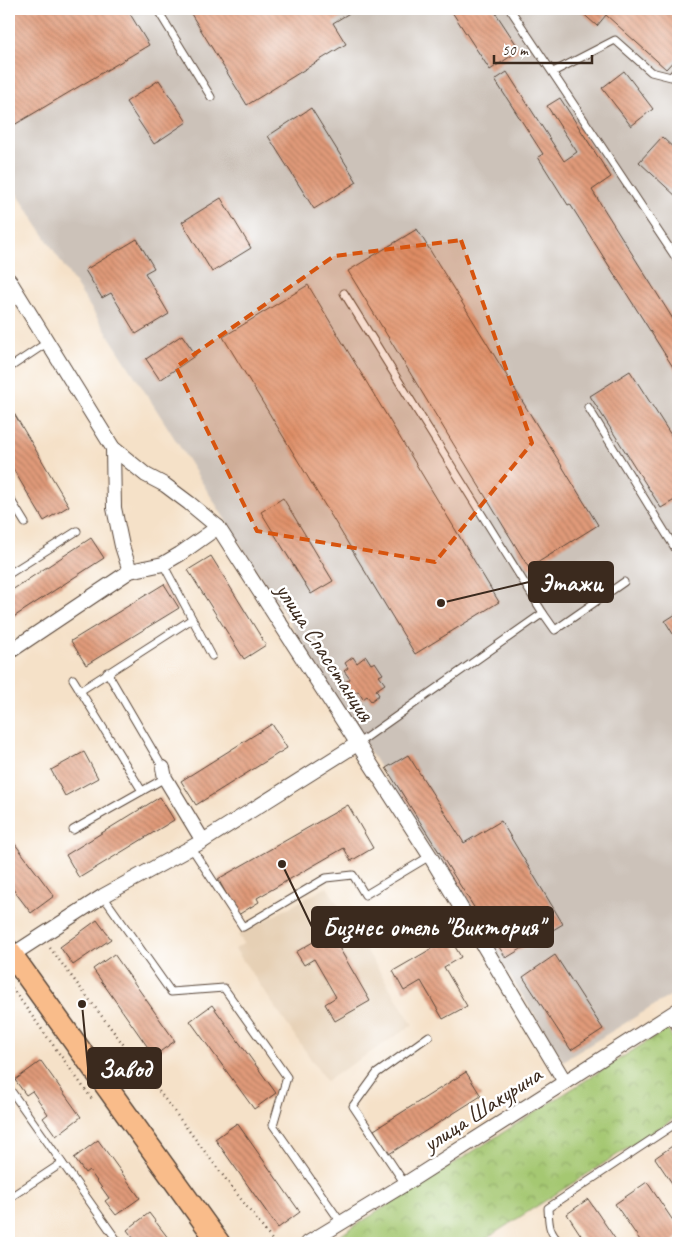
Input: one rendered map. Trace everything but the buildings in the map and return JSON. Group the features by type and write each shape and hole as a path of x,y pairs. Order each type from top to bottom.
{"main road":[{"path":"10,953 219,1243"}],"street":[{"name":"улица Спасстанция","path":"9,280 113,448 146,475 165,485 189,503 218,527 430,856 566,1082"},
{"path":"113,448 114,508 122,546 130,571"},
{"path":"9,652 130,571 163,564 218,527"},
{"path":"10,953 103,896 197,844 357,744"},
{"path":"164,773 197,844"},
{"name":"улица Шакурина","path":"308,1243 342,1224 673,1013"}],"lane":[{"path":"157,9 211,97"},
{"path":"510,9 678,261"},
{"path":"553,72 615,40 651,72 671,77 678,69"},
{"path":"344,293 555,630 624,582"},
{"path":"9,368 48,342"},
{"path":"588,407 678,553"},
{"path":"9,497 25,523"},
{"path":"9,574 77,531"},
{"path":"163,564 212,656"},
{"path":"357,744 543,612"},
{"path":"80,691 192,619"},
{"path":"73,830 142,791 164,773 107,672"},
{"path":"73,679 142,791"},
{"path":"197,844 243,927 326,878 354,875 365,895 430,856"},
{"path":"103,896 171,992 224,988 287,1077 273,1125 342,1224"},
{"path":"673,1013 678,1030"},
{"path":"405,1184 353,1106 377,1072 429,1036"},
{"path":"9,1088 119,1243"},
{"path":"560,1243 552,1235 549,1226 548,1208 678,1122"},
{"path":"9,1198 62,1163"}],"path":[{"path":"50,948 272,1240"}],"highlighted area":[{"path":"461,240 532,443 435,562 257,531 176,367 334,256"}],"shaded area":[{"path":"9,9 678,9 678,991 563,1061 165,423 9,181"},
{"path":"327,887 413,1025 326,1081 235,949 244,943 238,935"}],"green space":[{"path":"667,1029 678,1047 678,1116 479,1243 328,1243"}],"place":[{"name":"Этажи","path":"441,603"},
{"name":"Бизнес отель \"Виктория\"","path":"282,864"},
{"name":"Завод","path":"82,1004"}]}
